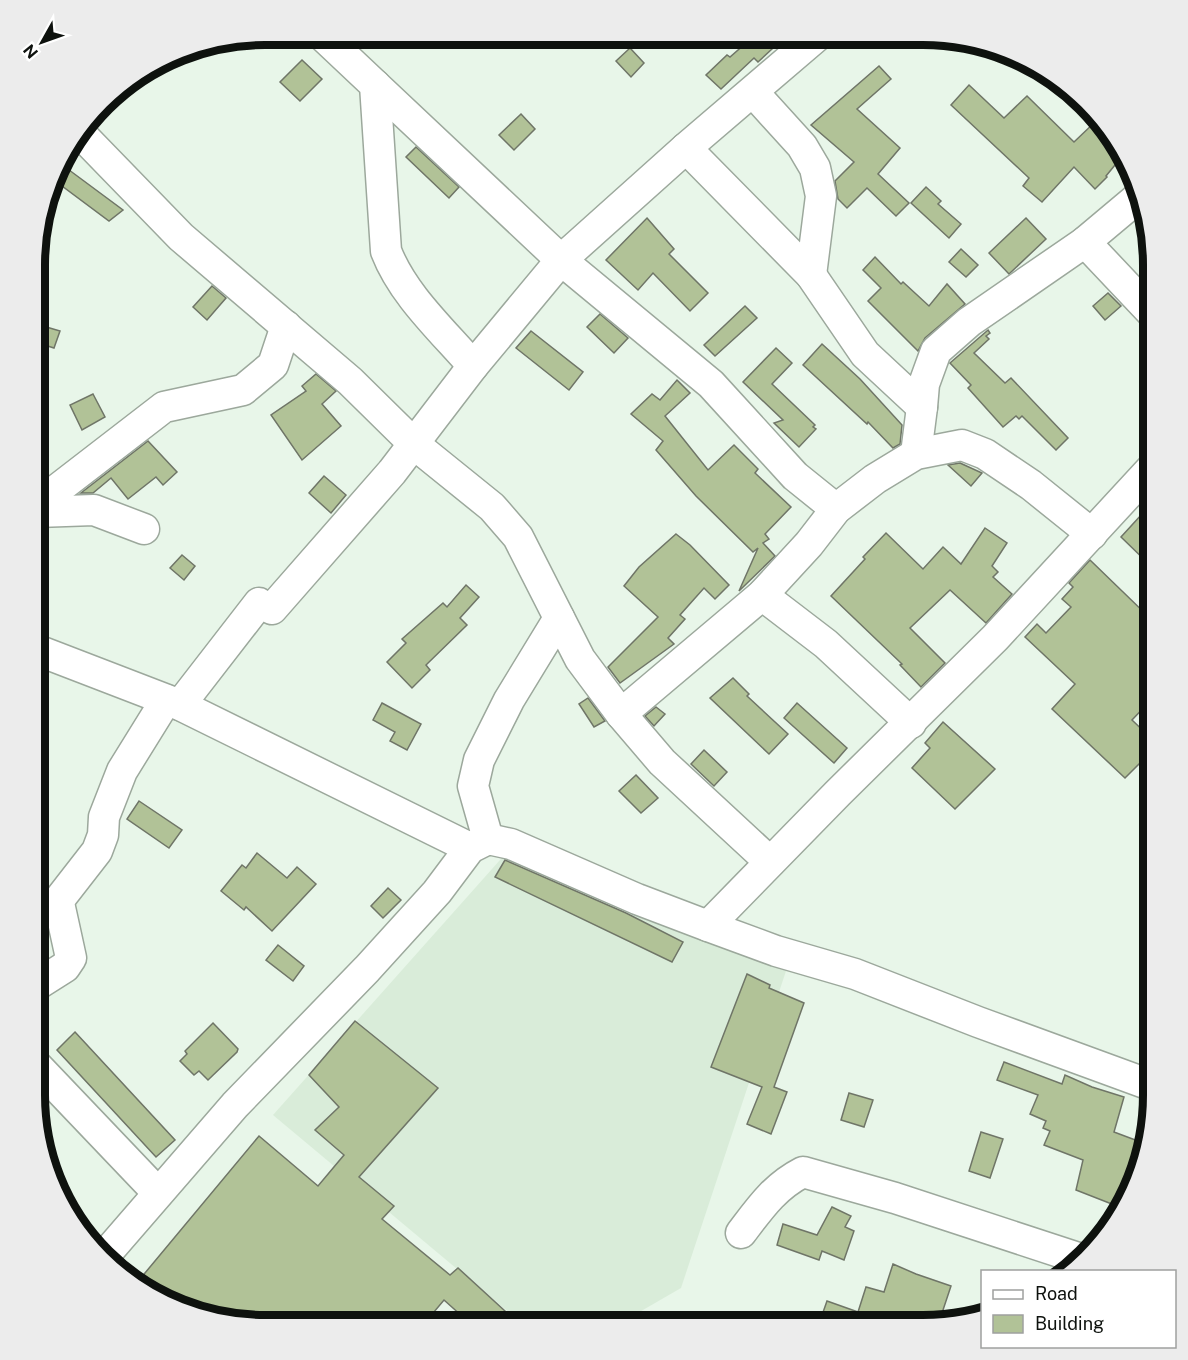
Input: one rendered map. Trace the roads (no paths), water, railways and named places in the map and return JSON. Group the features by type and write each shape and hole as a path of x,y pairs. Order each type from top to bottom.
{"street":[{"path":"333,45 561,260 711,384 795,476 836,509"},
{"path":"45,980 65,967 71,958 60,903 62,896 97,851 103,835 104,817 122,771 173,702 392,472 473,366 561,260 686,148 807,45"},
{"path":"375,85 386,251 392,267 405,288 473,366"},
{"path":"753,92 802,146 815,168 821,196 811,274"},
{"path":"85,138 181,237 350,381 414,444 492,507 518,537 580,659 621,714 662,762 770,862"},
{"path":"686,148 811,274 866,354 922,407"},
{"path":"915,454 924,384 936,351 969,322 1086,242 1134,201"},
{"path":"1086,242 1143,302"},
{"path":"45,500 164,407 243,390 273,365 286,326"},
{"path":"621,714 762,595 836,509 875,479 915,454 963,445 985,454 1031,485 1092,534"},
{"path":"708,926 995,638 1143,478"},
{"path":"45,512 94,510 144,529"},
{"path":"762,595 826,644 911,723"},
{"path":"109,1251 235,1105 367,969 479,843 473,786 479,760 509,700 559,618"},
{"path":"45,653 173,702 479,843 512,844 636,899 776,951 855,974 1143,1082"},
{"path":"45,1074 158,1193"},
{"path":"741,1233 786,1180 803,1172 895,1198 1073,1256"}]}
